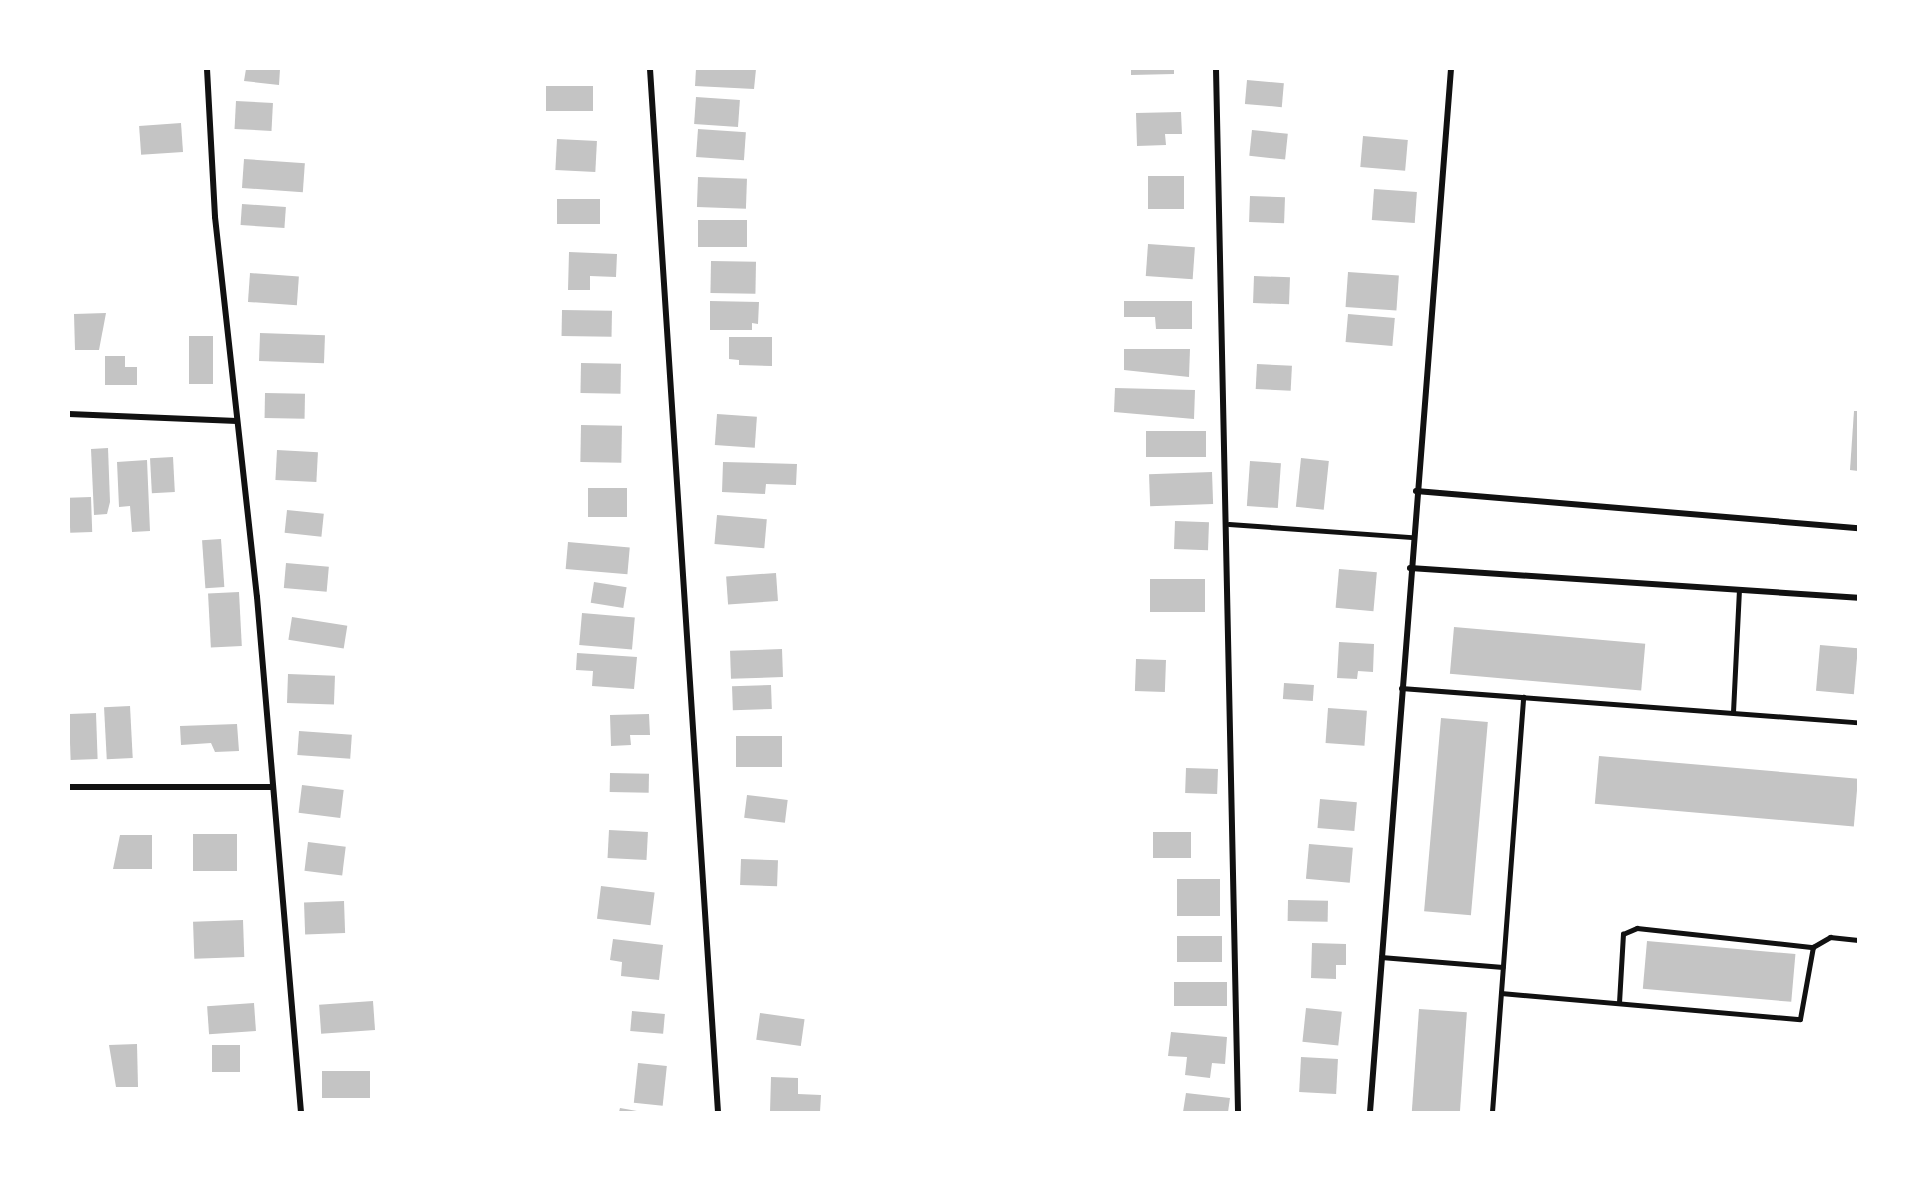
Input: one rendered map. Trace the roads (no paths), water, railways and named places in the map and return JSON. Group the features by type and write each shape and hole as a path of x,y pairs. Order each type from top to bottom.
{"street":[{"path":"207,69 215,217 273,788 301,1112"},
{"path":"650,69 718,1112"},
{"path":"1216,69 1229,524 1239,1112"},
{"path":"1370,1112 1412,537 1451,69"},
{"path":"69,414 237,421"},
{"path":"1416,491 1858,528"},
{"path":"1410,568 1858,598"},
{"path":"69,788 273,788"}],"lane":[{"path":"1229,524 1412,537"},
{"path":"1733,712 1739,590"},
{"path":"1401,688 1858,722"},
{"path":"1492,1112 1523,697"},
{"path":"1619,1003 1623,934 1637,928 1812,947 1830,937 1858,939"},
{"path":"1501,993 1800,1019 1812,947"},
{"path":"1382,957 1503,967"}]}
